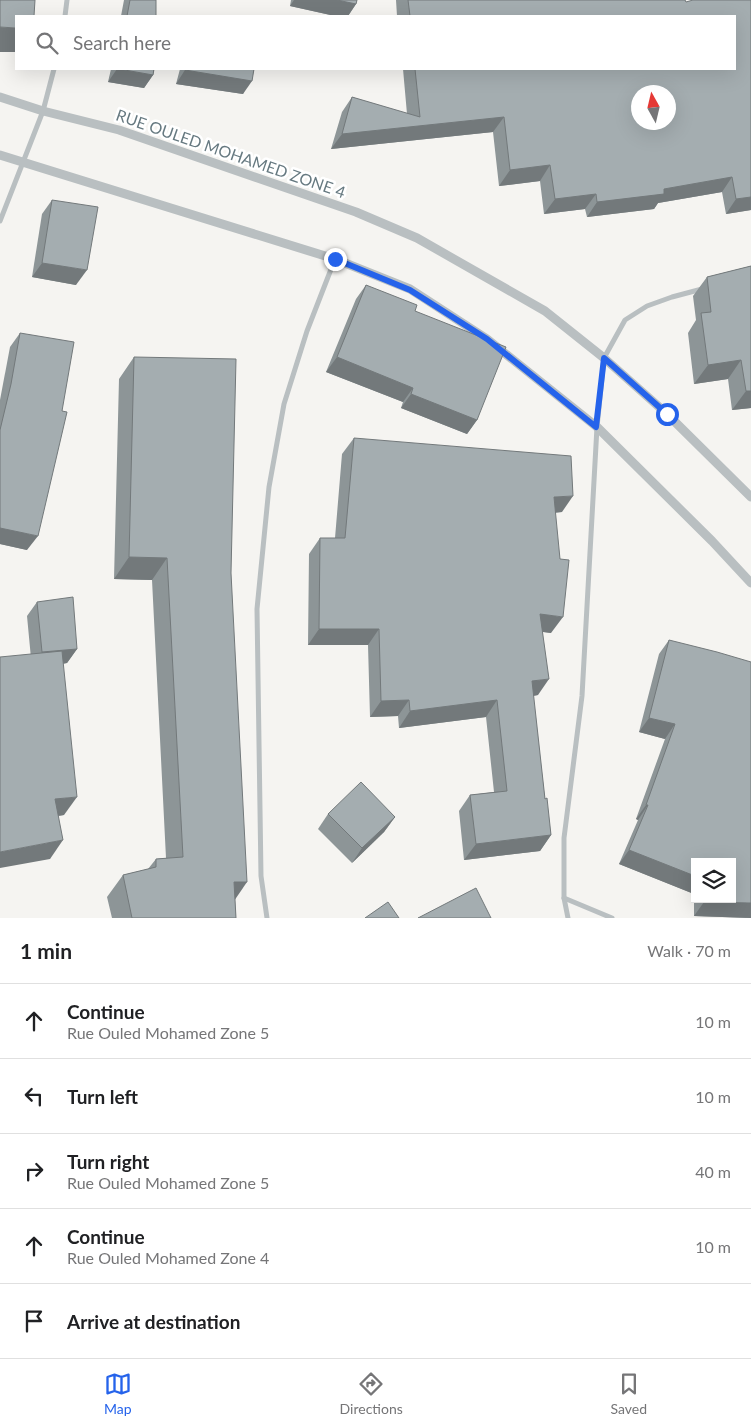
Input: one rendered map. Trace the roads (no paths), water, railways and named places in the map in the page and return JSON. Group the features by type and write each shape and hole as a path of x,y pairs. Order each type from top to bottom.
{"street":[{"path":"64,15 67,0"},
{"path":"0,222 43,111 54,70"},
{"name":"RUE OULED MOHAMED ZONE 4","path":"0,97 43,111 119,130 356,212 417,238 545,311 604,358 667,414 751,498"},
{"path":"0,155 335,259 410,290 487,339 596,427 712,541 751,583"},
{"path":"267,918 261,876 257,609 268,496 284,404 307,331 335,259"},
{"path":"568,918 564,898 564,838 582,696 596,427 604,358 625,320 647,306 707,288"},
{"path":"564,898 612,918"}]}
